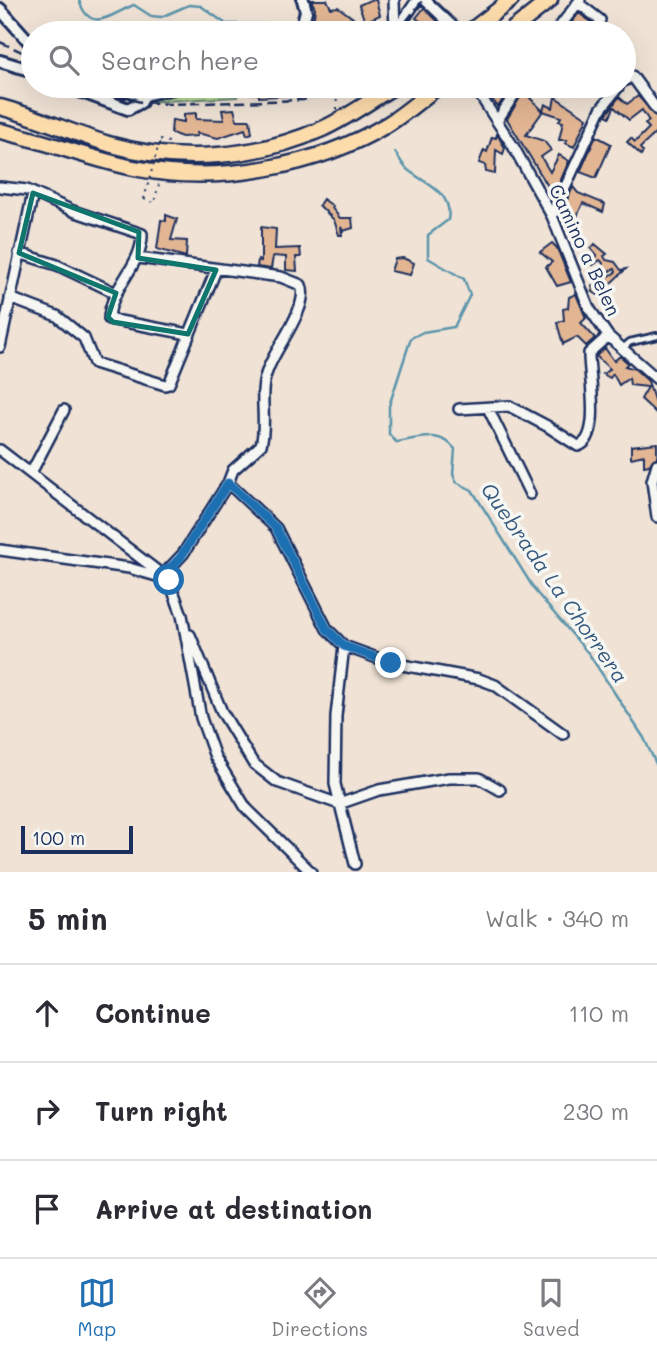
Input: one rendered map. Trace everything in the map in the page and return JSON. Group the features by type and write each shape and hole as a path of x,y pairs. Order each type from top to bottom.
{"highway":[{"path":"484,21 511,0"},
{"path":"523,21 550,0"},
{"path":"0,107 112,145 152,153 189,156 236,154 292,141 342,118 375,98"},
{"path":"0,131 99,159 162,173 236,171 287,164 337,148 387,124 423,98"}],"street":[{"path":"303,0 306,11 303,21"},
{"path":"394,0 395,21"},
{"path":"403,21 417,0"},
{"path":"425,0 447,21"},
{"path":"564,21 579,2 600,20"},
{"path":"0,9 21,33"},
{"path":"0,61 21,67"},
{"path":"636,81 657,110"},
{"path":"98,98 128,109 141,102 143,98"},
{"name":"Camino a Belen","path":"482,98 552,216 589,308 608,336 657,379"},
{"path":"498,121 512,98"},
{"path":"552,216 601,108 609,98"},
{"path":"0,187 33,193 73,211 142,234 138,258 116,293 108,317 113,321 188,334"},
{"path":"0,347 33,193"},
{"path":"19,253 57,265 116,293"},
{"path":"138,258 294,281 301,285 304,299 265,377 261,445 233,470 228,483 166,577"},
{"path":"10,298 57,316 84,338 94,363 165,385 169,384 216,270"},
{"path":"459,409 509,406 578,446 583,445 587,440 592,408 589,353 608,336"},
{"path":"488,408 530,494"},
{"path":"31,473 64,410"},
{"path":"0,450 166,577 209,688 253,763 277,782 339,804 379,790 449,778 479,778 500,790"},
{"path":"657,464 652,481 657,517"},
{"path":"228,483 276,528 327,629 344,646 391,663 479,679 495,685 563,734"},
{"path":"0,550 129,568 166,577"},
{"path":"182,615 201,718 215,757 246,808 311,872"},
{"path":"344,646 335,729 335,784 355,864"}],"lane":[{"path":"623,348 630,342 657,336"}],"path":[{"path":"336,98 337,111 342,118"},
{"path":"162,173 154,204 144,199 160,140 169,142"}],"highlighted area":[{"path":"33,193 139,232 138,258 216,270 188,334 113,322 108,317 116,293 19,253"}],"green space":[{"path":"149,98 219,98 146,102"}],"building":[{"path":"311,0 327,0 331,8 338,7 353,18 351,21 314,21 315,8"},
{"path":"376,0 380,15 365,21 359,5"},
{"path":"424,8 438,21 420,21 416,18"},
{"path":"579,13 589,21 573,21"},
{"path":"638,96 657,117 657,132 640,148 643,152 641,155 627,142 631,138 635,142 649,128 645,124 649,121 642,110 629,120 614,107 610,117 606,115 618,98 627,104"},
{"path":"491,98 504,98 498,107"},
{"path":"520,98 530,98 543,111 526,135 544,141 551,150 541,157 550,172 559,155 569,161 554,196 507,119"},
{"path":"557,98 587,118 574,147 565,143 567,140 559,140 563,122 559,121 561,117 543,111 545,104 553,108"},
{"path":"234,109 237,120 250,120 252,133 247,135 245,129 218,138 197,133 197,136 182,137 171,133 172,120 184,122 184,114 196,113 196,119 224,120 222,110"},
{"path":"497,134 505,148 503,154 496,150 495,174 486,172 485,165 479,163 484,150 487,152 492,137 496,138"},
{"path":"596,136 611,144 596,178 580,172"},
{"path":"573,187 578,193 605,204 603,212 583,203 573,225 566,221 561,213"},
{"path":"323,199 333,206 340,218 352,218 353,228 343,231 341,227 342,235 339,235 334,220 319,205"},
{"path":"166,215 177,219 171,240 187,241 186,257 157,249 161,220 166,221"},
{"path":"261,227 276,229 275,249 300,248 301,257 296,257 297,271 286,270 286,257 273,256 271,269 257,267 258,260 261,261"},
{"path":"552,243 557,248 571,282 557,286 546,267 552,262 540,252"},
{"path":"595,244 607,254 604,256 606,260 615,262 621,270 626,269 598,295 593,292 592,286 616,272 615,269 600,274 603,263 600,260 593,265 590,263 597,256 591,249"},
{"path":"403,258 414,263 410,275 391,271 395,259"},
{"path":"576,294 586,318 581,323 595,338 586,346 577,337 563,344 557,323 564,320 563,309 568,308 569,297"},
{"path":"605,348 614,361 620,356 628,363 625,366 635,369 648,381 654,400 657,394 657,414 641,399 648,387 630,385 629,378 619,385 613,374 610,378 603,374 610,369 596,356"},
{"path":"657,443 657,457 649,465 644,466 644,455 631,458 631,446"}],"waterway":[{"name":"Quebrada La Chorrera","path":"79,0 89,17 95,19 109,17 134,5 151,16 161,17 189,5 201,6 222,21"},
{"name":"Quebrada La Chorrera","path":"395,152 406,168 437,190 447,202 448,220 428,235 428,258 464,279 470,295 454,327 423,332 411,338 389,406 389,434 396,442 435,437 455,449 453,474 456,482 472,490 536,592 589,654 644,738 657,766"}],"railway":[{"path":"406,21 423,0"},
{"path":"0,42 21,52"},
{"path":"124,98 169,104 309,98"}],"route":[{"path":"169,580 164,574 180,558 228,483 276,528 327,629 344,646 391,663"}]}
